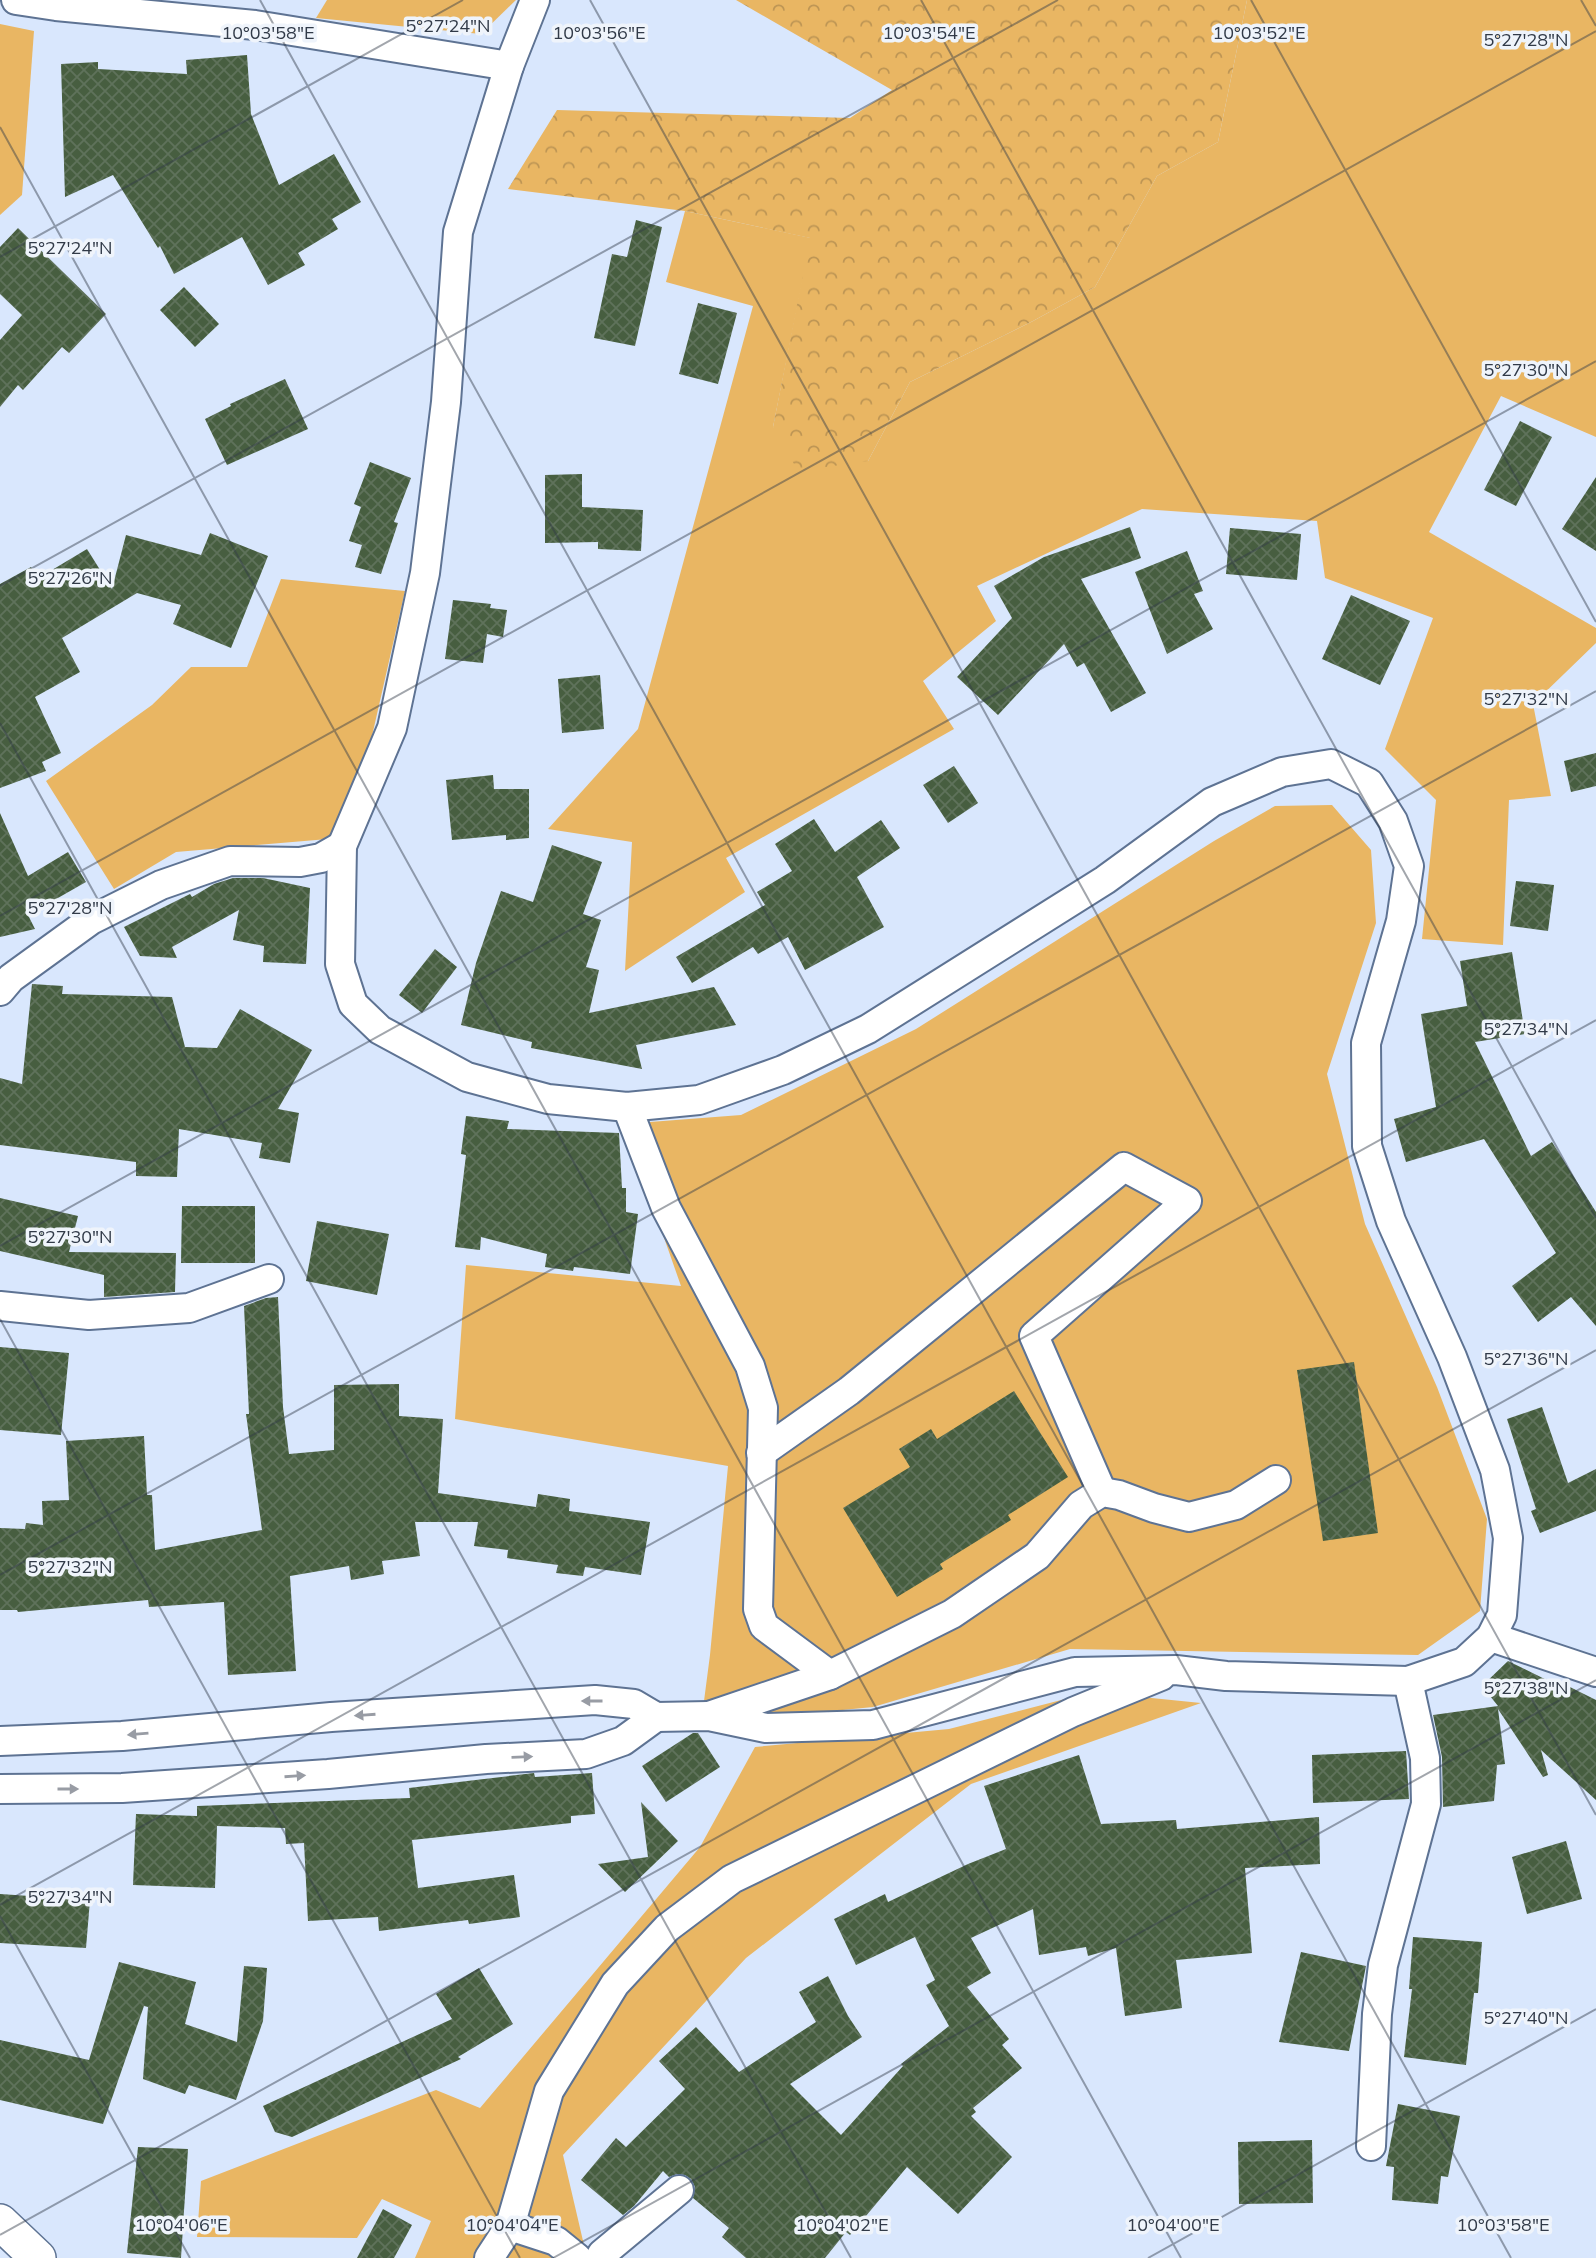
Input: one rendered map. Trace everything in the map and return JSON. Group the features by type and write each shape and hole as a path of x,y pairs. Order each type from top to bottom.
{"street":[{"path":"16,0 255,25 509,66"},
{"path":"0,1741 122,1735 331,1717 595,1700 634,1704 656,1717 709,1716 766,1728 873,1725 1075,1672 1176,1670 1226,1676 1408,1681 1464,1662 1492,1637 1502,1615 1508,1538 1495,1470 1452,1357 1391,1221 1367,1146 1366,1043 1401,921 1409,866 1392,821 1369,783 1331,764 1282,772 1212,802 1105,880 868,1029 783,1070 699,1100 627,1107 548,1099 467,1077 380,1030 353,1004 340,964 342,846 392,728 425,573 446,402 458,232 509,66 535,0"},
{"path":"0,991 11,978 91,920 161,884 230,861 300,862 321,858 342,846"},
{"path":"627,1107 666,1208 750,1366 763,1408 758,1609 760,1619 764,1626 830,1675"},
{"path":"761,1453 849,1391 1124,1167 1187,1200 1034,1336 1102,1492"},
{"path":"0,1306 89,1315 189,1308 269,1279"},
{"path":"709,1716 830,1675 952,1615 1037,1556 1081,1505 1102,1492 1189,1517 1237,1505 1276,1480"},
{"path":"1492,1637 1596,1672"},
{"path":"489,2258 510,2226 549,2091 615,1984 667,1928 732,1879 1073,1712 1176,1670"},
{"path":"1371,2146 1377,2014 1383,1965 1426,1804 1424,1758 1408,1681"},
{"path":"0,1789 122,1788 328,1774 486,1759 586,1755 623,1741 656,1717"},
{"path":"600,2258 679,2190"},
{"path":"0,2222 38,2258"},
{"path":"510,2226 556,2241 577,2258"}],"green space":[{"path":"327,0 516,0 481,34 316,18"},
{"path":"736,0 1247,0 1218,142 1157,176 1095,287 910,382 868,461 798,471 773,427 810,238 685,211 508,189 557,110 850,118 892,90"},
{"path":"1247,0 1596,0 1596,437 1501,396 1429,532 1596,628 1596,643 1533,704 1551,796 1509,800 1503,945 1422,939 1436,800 1385,749 1433,618 1325,578 1317,521 1142,509 977,586 996,621 923,681 954,729 726,858 745,892 625,971 632,842 548,829 638,729 753,306 666,282 685,211 811,238 773,427 868,461 910,382 1095,287 1157,176 1218,142"},
{"path":"0,24 34,31 22,195 0,215"},
{"path":"281,579 405,591 362,780 328,839 176,852 114,889 46,781 152,705 191,667 247,667"},
{"path":"1332,805 1371,850 1376,923 1327,1074 1365,1224 1437,1387 1487,1519 1480,1611 1418,1655 1070,1649 873,1707 701,1724 728,1466 455,1419 466,1265 681,1286 624,1124 741,1115 916,1029 1214,841 1275,806"},
{"path":"1092,1692 1201,1703 971,1784 746,1958 563,2155 587,2258 415,2258 431,2221 382,2199 357,2238 197,2237 201,2181 436,2090 480,2108 700,1847 755,1747 949,1729"}],"building":[{"path":"247,55 251,114 279,185 334,154 361,202 332,219 338,229 298,253 305,265 268,285 242,237 174,274 160,246 158,248 113,175 65,197 61,64 98,62 98,69 187,74 186,60"},
{"path":"636,220 662,227 635,346 594,338 612,254 627,257"},
{"path":"18,228 106,314 69,353 62,347 23,390 18,385 0,407 0,340 22,315 0,294 0,247"},
{"path":"184,287 219,324 195,347 160,310"},
{"path":"698,303 737,313 718,384 679,374"},
{"path":"285,379 308,429 227,465 205,419 231,406 230,404"},
{"path":"1520,421 1552,437 1516,506 1484,490"},
{"path":"370,462 411,478 394,522 398,523 381,574 355,567 362,545 349,541 361,507 354,504"},
{"path":"582,474 582,507 643,510 641,551 598,549 598,542 545,543 545,475"},
{"path":"1596,477 1596,551 1562,529"},
{"path":"1130,527 1141,558 1081,579 1146,693 1111,712 1084,663 1077,667 1064,644 998,715 957,677 1012,618 994,586 1044,557"},
{"path":"1230,528 1301,534 1297,580 1226,574"},
{"path":"210,533 268,556 231,648 173,624 181,605 137,593 62,638 80,672 35,697 61,753 42,762 46,771 0,788 0,584 31,567 37,579 87,549 112,589 126,535 201,555"},
{"path":"1187,551 1203,591 1194,594 1213,629 1167,654 1135,572"},
{"path":"1351,595 1410,621 1380,685 1322,659"},
{"path":"453,600 491,604 490,608 507,610 503,637 487,634 483,663 445,659"},
{"path":"600,675 604,729 562,733 558,679"},
{"path":"1596,753 1596,786 1571,792 1564,761"},
{"path":"954,766 978,803 948,823 923,785"},
{"path":"493,775 494,789 529,789 529,838 506,840 506,835 452,840 446,780"},
{"path":"0,813 28,876 68,852 86,882 28,915 35,929 0,937"},
{"path":"814,819 835,852 881,820 900,848 857,877 884,927 805,970 788,937 758,954 753,947 692,983 676,957 765,905 757,892 792,871 775,844"},
{"path":"552,845 602,862 583,914 601,920 586,967 599,970 589,1013 714,987 736,1025 636,1045 642,1069 531,1048 532,1042 461,1025 476,963 501,891 533,902"},
{"path":"233,878 263,878 310,888 306,964 263,962 264,946 233,940 239,910 172,947 177,958 140,956 124,927 190,894 192,897 214,884"},
{"path":"1516,881 1554,885 1548,931 1510,926"},
{"path":"435,949 457,967 422,1013 399,995"},
{"path":"1512,952 1525,1034 1475,1042 1531,1156 1552,1142 1596,1212 1596,1326 1571,1297 1538,1322 1512,1286 1556,1253 1484,1139 1406,1162 1394,1119 1436,1107 1421,1014 1467,1006 1460,961"},
{"path":"32,984 63,986 62,994 172,997 185,1047 217,1048 240,1009 312,1050 278,1109 299,1113 290,1163 259,1158 262,1143 179,1129 177,1177 136,1176 136,1162 0,1145 0,1078 22,1084"},
{"path":"466,1116 509,1121 507,1129 619,1133 622,1188 626,1188 626,1212 638,1214 630,1274 574,1267 573,1271 545,1267 547,1254 481,1237 480,1250 455,1247 466,1155 461,1154"},
{"path":"0,1198 78,1216 69,1252 176,1253 175,1292 104,1297 104,1275 0,1251"},
{"path":"182,1206 255,1206 255,1263 181,1263"},
{"path":"317,1221 389,1234 377,1295 306,1281"},
{"path":"278,1297 283,1407 289,1454 334,1450 334,1385 399,1384 399,1416 443,1419 438,1493 536,1507 538,1494 570,1499 569,1511 650,1522 641,1575 585,1567 583,1576 556,1573 558,1565 507,1558 508,1550 474,1546 478,1522 415,1522 420,1556 382,1561 384,1574 351,1580 349,1566 290,1576 296,1671 228,1675 224,1602 149,1607 148,1600 18,1612 0,1610 0,1528 25,1529 26,1523 43,1525 42,1501 69,1500 66,1441 144,1436 147,1495 152,1495 155,1550 262,1530 246,1414 249,1414 244,1306 266,1298"},
{"path":"0,1347 69,1353 61,1435 0,1430"},
{"path":"1354,1362 1378,1533 1323,1541 1297,1370"},
{"path":"1014,1391 1068,1477 1008,1515 1011,1520 940,1564 943,1569 897,1597 843,1508 910,1467 899,1449 931,1429 937,1439"},
{"path":"1542,1407 1568,1483 1596,1469 1596,1511 1540,1533 1531,1511 1536,1509 1507,1419"},
{"path":"1508,1661 1567,1690 1570,1687 1596,1700 1596,1800 1541,1750 1548,1775 1543,1777 1498,1709 1505,1764 1497,1765 1494,1801 1443,1807 1442,1757 1433,1715 1498,1706 1482,1686"},
{"path":"693,1733 698,1733 720,1767 666,1802 642,1766"},
{"path":"1406,1751 1409,1799 1313,1803 1312,1755"},
{"path":"1079,1755 1101,1824 1176,1820 1177,1829 1319,1817 1320,1864 1245,1868 1252,1953 1176,1960 1182,2008 1125,2016 1116,1948 1088,1956 1086,1947 1039,1955 1033,1909 971,1938 991,1973 967,1987 1009,2039 1002,2045 1022,2068 973,2108 976,2112 971,2116 1012,2157 958,2214 907,2167 850,2235 846,2232 825,2258 746,2258 722,2237 729,2228 693,2198 695,2187 685,2175 669,2177 663,2171 623,2215 581,2180 616,2138 626,2147 685,2089 659,2061 696,2027 739,2072 816,2022 799,1992 828,1976 862,2037 790,2084 841,2135 903,2066 901,2064 949,2026 926,1985 935,1980 915,1937 856,1965 834,1919 885,1894 888,1902 1006,1849 984,1786"},
{"path":"534,1773 535,1777 592,1773 595,1814 571,1816 571,1823 412,1840 418,1888 514,1875 520,1917 469,1924 468,1920 379,1931 378,1917 308,1921 304,1843 286,1844 285,1828 217,1826 215,1888 133,1885 136,1814 197,1816 197,1806 410,1798 409,1788"},
{"path":"641,1802 678,1841 625,1892 598,1864 648,1857"},
{"path":"1566,1841 1582,1899 1527,1914 1512,1857"},
{"path":"0,1894 90,1900 86,1948 0,1943"},
{"path":"1413,1937 1482,1942 1478,1993 1474,1993 1466,2065 1404,2057 1412,1989 1409,1989"},
{"path":"1301,1952 1366,1966 1349,2051 1279,2042"},
{"path":"119,1962 196,1982 185,2024 237,2042 244,1966 267,1968 263,2021 236,2100 189,2085 185,2094 143,2079 148,2007 144,2006 103,2124 0,2100 0,2040 89,2060"},
{"path":"479,1968 513,2024 458,2057 461,2059 292,2137 275,2132 263,2106 452,2019 436,1994"},
{"path":"1398,2104 1460,2116 1448,2177 1441,2176 1438,2204 1392,2200 1394,2167 1386,2166"},
{"path":"1312,2140 1313,2203 1239,2204 1238,2142"},
{"path":"138,2147 188,2149 181,2258 127,2253"},
{"path":"383,2209 412,2225 394,2258 357,2258"}]}
